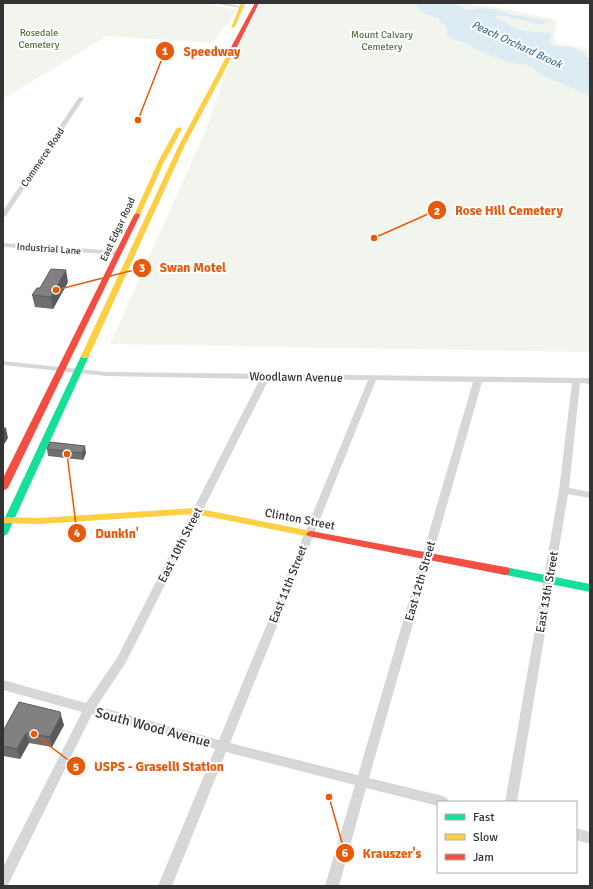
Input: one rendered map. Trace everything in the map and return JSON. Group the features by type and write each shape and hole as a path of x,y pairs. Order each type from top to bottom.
{"main road":[{"path":"3,533 6,520 31,474 182,145 257,3"},
{"path":"229,33 246,10 245,4"},
{"name":"East Edgar Road","path":"3,488 183,122"},
{"name":"Clinton Street","path":"6,520 38,520 197,511 548,581 590,588"}],"street":[{"path":"214,3 245,4"},
{"name":"Commerce Road","path":"3,216 81,98"},
{"name":"Industrial Lane","path":"3,245 119,253"},
{"name":"Woodlawn Avenue","path":"3,363 107,374 590,381"},
{"name":"East 10th Street","path":"3,881 89,709 121,661 266,376"},
{"name":"East 11th Street","path":"165,886 373,378"},
{"name":"East 12th Street","path":"332,886 478,380"},
{"name":"East 13th Street","path":"511,801 564,490 576,380"},
{"path":"564,490 590,495"},
{"name":"South Wood Avenue","path":"3,685 222,746 439,801"},
{"path":"577,834 590,838"}],"green space":[{"name":"Rosedale Cemetery","path":"3,3 205,3 237,10 213,43 107,36 3,99"},
{"name":"Mount Calvary Cemetery","path":"261,3 420,3 417,4 425,14 440,21 446,26 448,29 445,31 449,35 449,38 470,45 476,50 510,63 532,66 539,74 590,96 590,352 110,344 205,132 227,70"},
{"path":"453,3 496,7 554,19 557,23 554,38 557,43 590,49 590,58 585,56 586,53 573,47 549,43 550,33 519,30 495,17 499,15 541,25 545,24 546,19 521,16 494,9 483,8 467,10"}],"water":[{"name":"Peach Orchard Brook","path":"453,3 467,10 483,8 494,9 515,15 547,20 547,22 541,25 499,15 495,17 519,30 550,33 549,43 572,47 586,53 585,56 590,58 590,96 539,74 532,66 510,63 476,50 470,45 449,38 449,35 444,32 448,29 445,27 446,25 440,23 439,19 421,11 416,7 417,4"}],"building":[{"path":"51,269 66,270 51,297 32,295 37,288 40,288"},
{"path":"50,442 85,446 82,453 47,449"},
{"path":"19,702 60,712 61,715 50,737 26,733 17,749 3,746 3,731"}],"traffic: fast":[{"path":"3,533 85,356"},
{"path":"505,571 590,588"}],"traffic: slow":[{"path":"233,27 243,3"},
{"path":"85,356 182,145 233,49"},
{"path":"137,215 161,162 179,129"},
{"path":"3,520 39,521 195,511 311,534"}],"traffic: jam":[{"path":"233,49 257,3"},
{"path":"3,488 137,215"},
{"path":"311,534 505,571"}],"place":[{"name":"Speedway","path":"138,120"},
{"name":"Rose Hill Cemetery","path":"374,238"},
{"name":"Swan Motel","path":"56,290"},
{"name":"Dunkin'","path":"67,454"},
{"name":"USPS - Graselli Station","path":"34,734"},
{"name":"Krauszer's","path":"329,797"}]}
